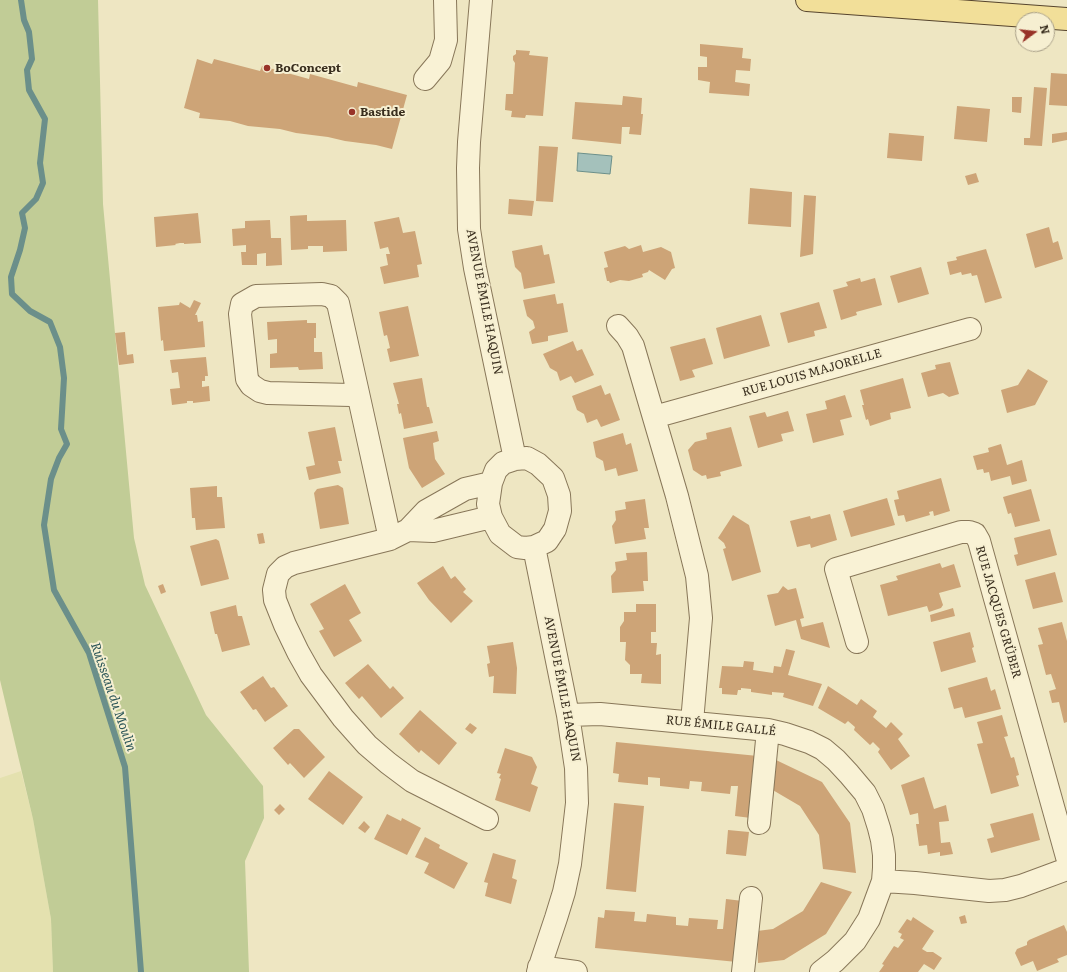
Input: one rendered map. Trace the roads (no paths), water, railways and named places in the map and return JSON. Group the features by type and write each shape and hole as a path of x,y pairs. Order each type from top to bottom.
{"main road":[{"path":"807,0 1067,20"}],"street":[{"path":"425,79 440,61 446,40 445,0"},
{"name":"AVENUE ÉMILE HAQUIN","path":"481,0 469,142 469,229 475,268 514,459"},
{"path":"358,393 351,395 268,393 260,391 251,385 247,379 240,314 242,304 256,296 322,294 331,296 338,303 358,393 399,534"},
{"path":"618,326 633,346 691,546 699,591 701,618 692,722"},
{"name":"RUE LOUIS MAJORELLE","path":"654,418 970,329"},
{"path":"527,458 546,470 553,478 559,495 560,511 555,529 547,541 534,547 516,547 504,539 496,528 491,517 488,504 491,483 496,470 503,463 514,459 527,458"},
{"path":"399,534 426,512 452,496 465,489 491,483"},
{"path":"487,819 412,780 388,763 367,745 343,718 312,675 298,652 275,600 274,590 278,574 285,567 399,534 433,531 491,517"},
{"name":"RUE JACQUES GRÜBER","path":"857,642 836,569 961,532 975,534 979,541 1067,857"},
{"name":"AVENUE ÉMILE HAQUIN","path":"534,547 568,715 576,768 577,803 575,831 564,892 539,969"},
{"name":"RUE ÉMILE GALLÉ","path":"568,715 600,714 768,730 804,740 823,750 836,760 865,793 873,809 881,834 884,856 882,881 869,919 855,941 835,961 821,972"},
{"path":"759,823 768,730"},
{"path":"882,881 989,891 1005,890 1021,886 1067,869"},
{"path":"744,972 751,898"},
{"path":"539,969 576,972"}],"water":[{"path":"578,153 612,156 610,174 577,171"}],"waterway":[{"name":"Ruisseau du Moulin","path":"21,0 24,20 29,32 32,59 27,70 29,90 45,119 40,163 43,183 36,199 22,213 25,228 20,250 11,277 12,294 30,311 50,322 60,347 64,378 61,429 67,444 59,458 51,479 44,525 54,590 89,653 125,767 141,972"}],"place":[{"name":"BoConcept","path":"267,68"},
{"name":"Bastide","path":"352,112"}]}
